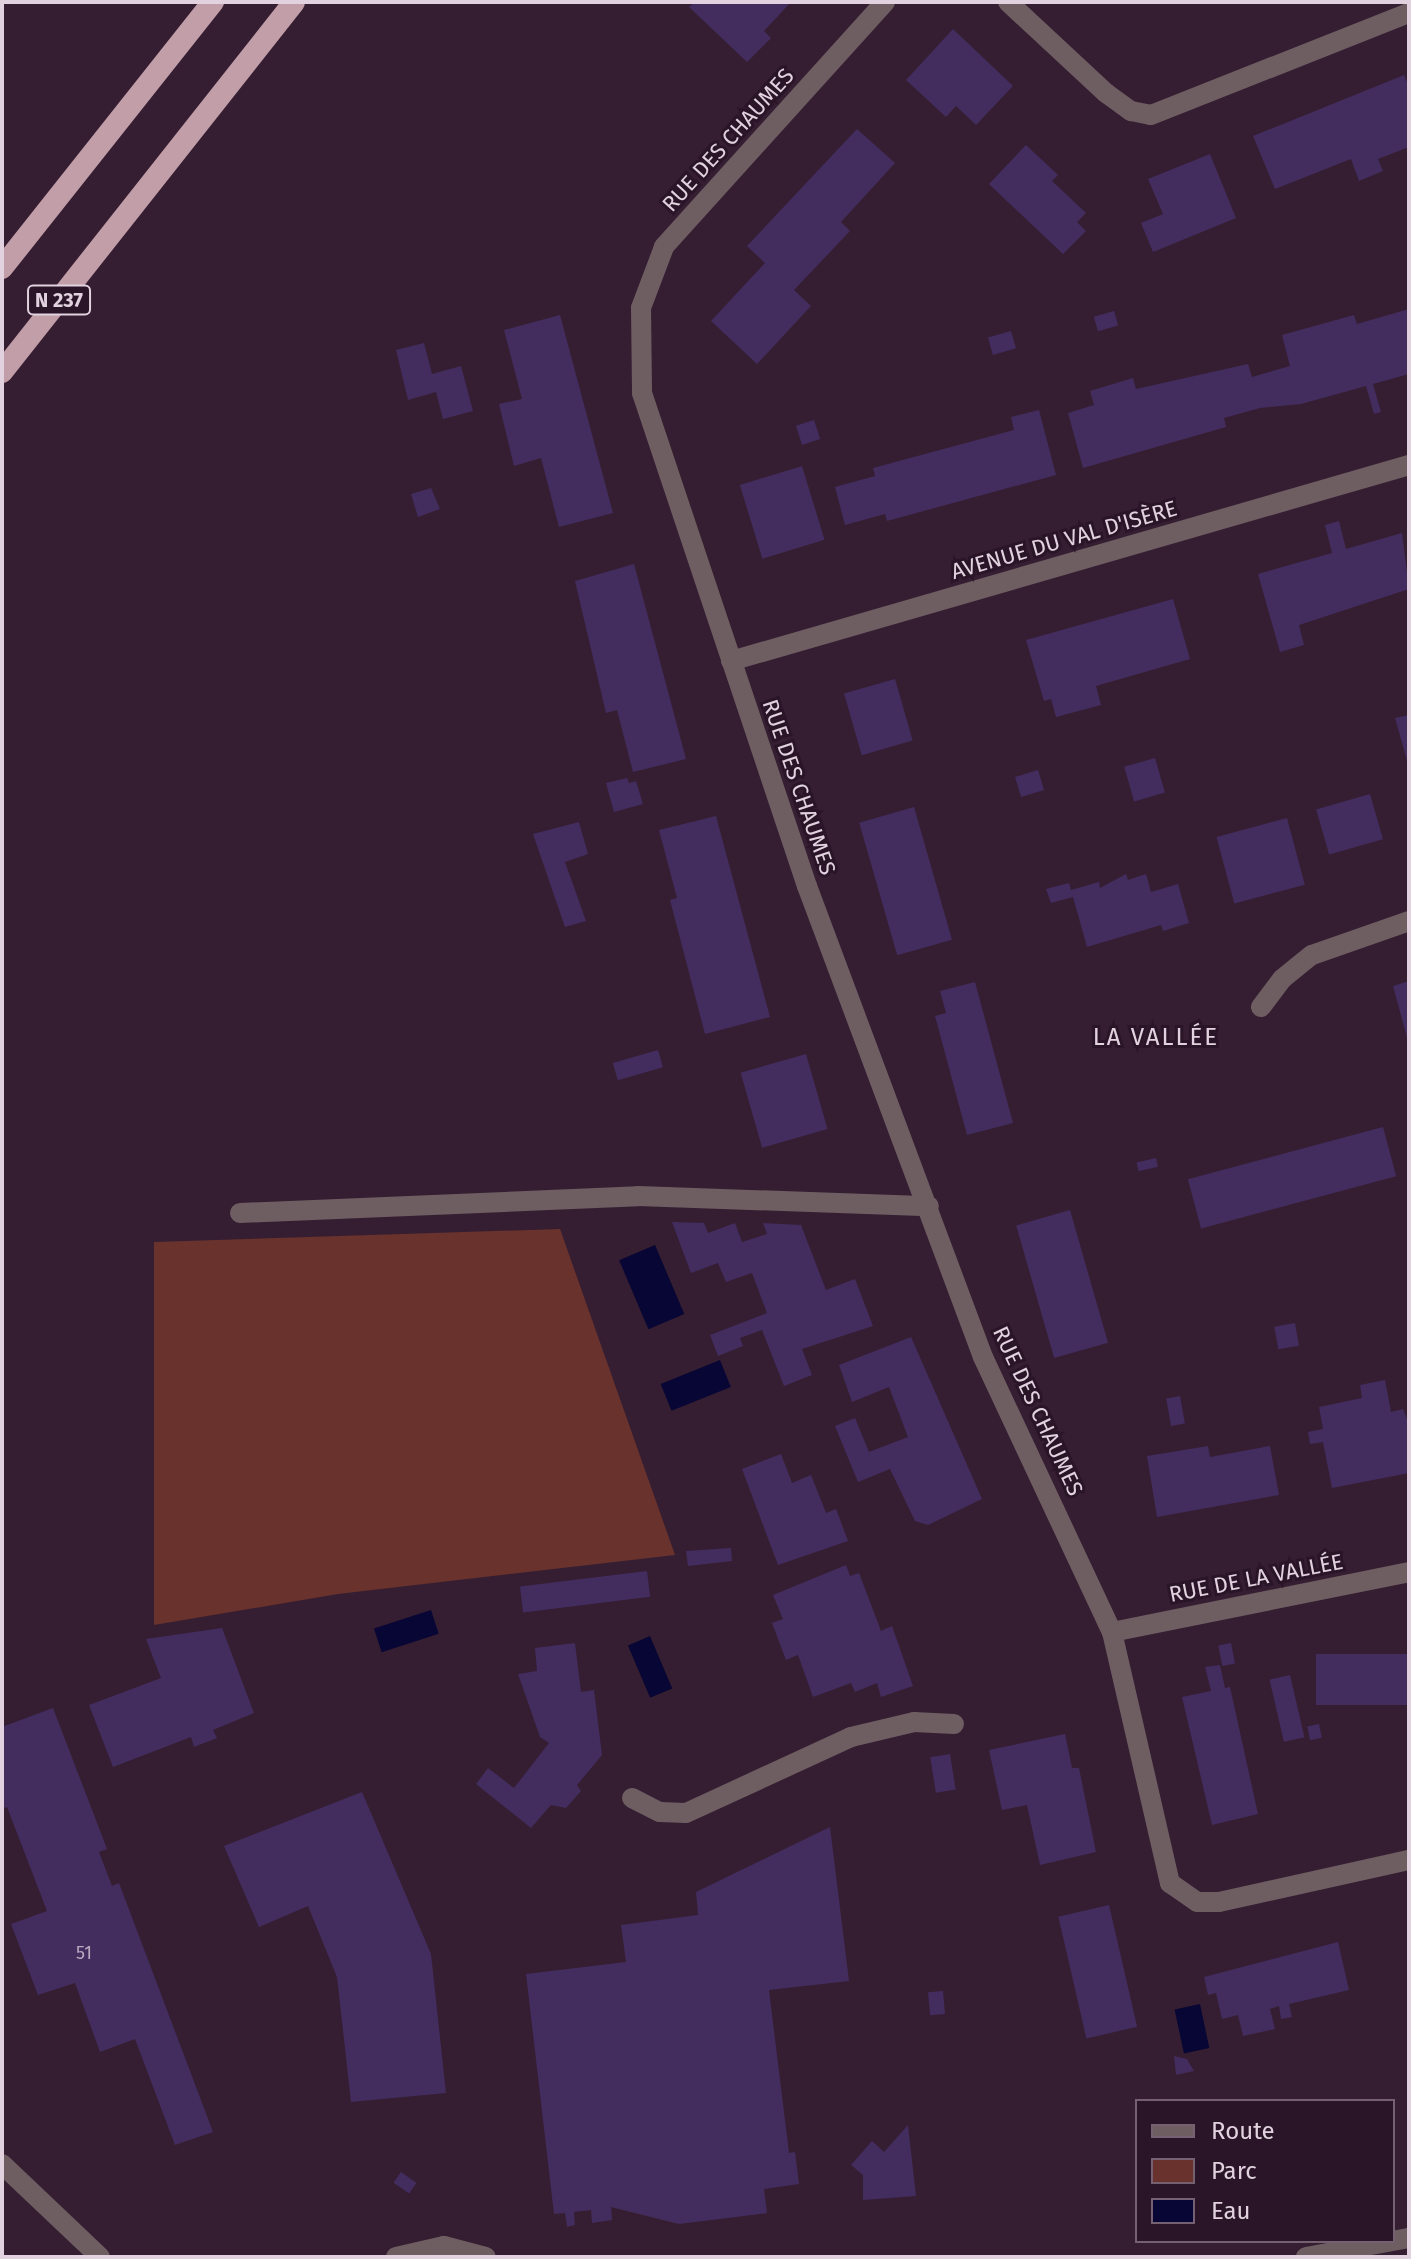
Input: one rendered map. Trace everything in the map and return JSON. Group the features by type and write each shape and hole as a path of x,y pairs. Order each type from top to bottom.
{"highway":[{"name":"N 237","path":"2,268 213,2"},
{"name":"N 237","path":"2,372 294,2"}],"street":[{"name":"RUE DES CHAUMES","path":"885,2 664,247 641,308 642,393 807,886 983,1357 1112,1632 1164,1868 1183,1896 1197,1902 1219,1902 1409,1860"},
{"path":"1008,2 1106,93 1131,111 1151,115 1409,13"},
{"name":"AVENUE DU VAL D'ISÈRE","path":"731,661 1409,465"},
{"path":"1261,1007 1282,979 1312,955 1409,921"},
{"path":"240,1213 638,1196 929,1206"},
{"name":"RUE DE LA VALLÉE","path":"1112,1632 1409,1572"},
{"path":"632,1798 660,1812 686,1813 877,1729 914,1722 954,1724"},
{"path":"2,2164 94,2250 114,2257"},
{"path":"1306,2257 1382,2243"},
{"path":"396,2257 447,2252 486,2257"}],"green space":[{"path":"560,1229 675,1555 338,1594 154,1625 154,1242"}],"water":[{"path":"655,1245 684,1314 648,1329 619,1260"},
{"path":"720,1360 731,1387 672,1411 661,1384"},
{"path":"431,1610 439,1634 382,1652 374,1629"},
{"path":"650,1636 672,1688 650,1698 628,1645"},
{"path":"1200,2004 1209,2048 1184,2053 1175,2009"}],"building":[{"path":"695,2 791,2 764,31 771,38 747,62 689,7"},
{"path":"953,29 1013,86 976,125 956,106 946,117 906,80"},
{"path":"1404,75 1409,87 1409,147 1378,159 1383,171 1359,181 1351,159 1275,189 1253,136"},
{"path":"857,129 895,163 841,222 850,231 794,290 811,306 757,364 711,321 765,263 747,246"},
{"path":"1026,145 1058,175 1052,181 1086,213 1077,222 1086,231 1063,254 989,184"},
{"path":"1210,154 1236,218 1153,252 1141,223 1163,214 1148,179"},
{"path":"1409,309 1409,374 1373,384 1381,412 1374,414 1366,386 1301,404 1260,408 1224,418 1226,427 1083,468 1068,413 1094,405 1090,391 1133,378 1136,389 1248,364 1252,377 1290,366 1282,335 1354,315 1357,324"},
{"path":"1114,311 1118,325 1098,331 1094,317"},
{"path":"560,315 613,513 559,527 541,458 514,466 499,404 522,399 504,330"},
{"path":"1011,331 1016,348 993,355 988,338"},
{"path":"424,343 432,374 461,366 473,411 443,419 436,392 408,400 396,350"},
{"path":"1039,410 1056,475 887,521 885,514 845,525 835,487 875,476 873,468 1014,430 1011,417"},
{"path":"814,420 820,439 802,445 796,426"},
{"path":"802,466 825,540 762,559 740,485"},
{"path":"431,488 440,509 418,517 411,494"},
{"path":"1339,521 1346,549 1402,533 1409,589 1299,625 1304,645 1280,652 1258,574 1332,553 1325,525"},
{"path":"634,564 686,759 633,772 617,710 606,713 575,581"},
{"path":"1173,599 1190,659 1096,686 1101,705 1056,717 1051,699 1044,701 1026,640"},
{"path":"895,679 913,741 862,755 844,694"},
{"path":"1409,715 1409,764 1408,764 1395,718"},
{"path":"1155,758 1165,793 1134,801 1124,767"},
{"path":"1038,770 1044,790 1021,797 1015,777"},
{"path":"627,778 629,783 636,781 643,804 614,812 606,783"},
{"path":"1370,794 1383,839 1329,855 1316,809"},
{"path":"914,807 952,940 897,955 859,823"},
{"path":"716,816 770,1017 705,1034 670,900 677,898 659,830"},
{"path":"1287,818 1305,885 1234,904 1216,837"},
{"path":"579,822 588,854 565,862 586,921 565,927 533,834"},
{"path":"1126,874 1128,880 1146,874 1151,892 1178,884 1189,923 1163,931 1161,925 1087,947 1073,897 1051,903 1046,889 1069,883 1071,890 1099,882 1100,888"},
{"path":"1409,981 1409,1041 1408,1041 1393,986"},
{"path":"975,982 1013,1123 967,1135 935,1016 946,1013 940,991"},
{"path":"658,1050 663,1067 618,1080 613,1063"},
{"path":"806,1054 827,1129 762,1148 741,1073"},
{"path":"1383,1127 1396,1176 1201,1229 1188,1179"},
{"path":"1156,1158 1158,1167 1139,1171 1137,1162"},
{"path":"1070,1210 1108,1343 1054,1358 1016,1225"},
{"path":"672,1222 704,1223 708,1233 735,1223 742,1242 767,1234 763,1223 801,1225 826,1290 855,1279 873,1326 802,1349 812,1375 784,1386 762,1330 740,1338 743,1346 718,1356 710,1335 767,1313 752,1273 726,1282 718,1263 691,1273"},
{"path":"1295,1323 1299,1346 1278,1349 1274,1327"},
{"path":"911,1337 982,1499 928,1525 915,1521 890,1469 858,1482 835,1426 855,1418 869,1452 908,1437 889,1387 852,1402 839,1365"},
{"path":"1385,1380 1391,1412 1403,1409 1409,1424 1409,1473 1332,1488 1323,1442 1310,1444 1308,1432 1323,1429 1319,1407 1362,1398 1360,1385"},
{"path":"1180,1396 1185,1424 1171,1426 1166,1398"},
{"path":"1208,1446 1210,1457 1270,1446 1279,1495 1157,1517 1147,1456"},
{"path":"781,1454 792,1483 811,1475 826,1513 836,1509 848,1541 778,1565 742,1469"},
{"path":"731,1548 732,1561 688,1566 686,1551"},
{"path":"846,1565 850,1576 859,1573 881,1631 892,1626 913,1686 881,1697 877,1683 855,1692 851,1683 813,1697 798,1655 786,1660 772,1623 783,1619 773,1595"},
{"path":"647,1571 650,1597 523,1612 520,1587"},
{"path":"222,1628 254,1713 213,1730 217,1738 194,1747 191,1737 113,1767 89,1705 161,1678 146,1639"},
{"path":"575,1643 581,1692 594,1690 602,1755 577,1785 581,1791 566,1808 551,1805 531,1828 476,1784 488,1768 514,1788 549,1743 540,1737 518,1674 537,1671 535,1648"},
{"path":"1231,1643 1235,1664 1222,1666 1218,1645"},
{"path":"1316,1654 1409,1654 1409,1705 1316,1705"},
{"path":"1220,1665 1225,1688 1230,1687 1258,1814 1212,1825 1182,1697 1211,1691 1205,1667"},
{"path":"1290,1675 1304,1737 1284,1742 1270,1680"},
{"path":"53,1708 107,1849 99,1852 112,1886 119,1883 213,2132 175,2145 135,2039 100,2052 75,1983 38,1995 11,1924 47,1911 7,1807 2,1809 2,1727"},
{"path":"1319,1724 1322,1738 1310,1740 1307,1726"},
{"path":"1065,1734 1072,1768 1079,1768 1096,1852 1040,1865 1027,1805 1002,1810 989,1750"},
{"path":"950,1754 956,1790 936,1793 930,1757"},
{"path":"362,1792 431,1954 446,2093 351,2102 337,1977 308,1906 259,1927 224,1846"},
{"path":"830,1827 849,1981 769,1990 789,2153 795,2152 799,2184 764,2189 767,2213 679,2224 611,2207 612,2220 592,2223 591,2210 574,2212 575,2225 567,2227 565,2213 554,2214 526,1974 626,1962 621,1925 698,1915 696,1892"},
{"path":"1109,1905 1137,2027 1086,2038 1058,1917"},
{"path":"1338,1942 1349,1990 1289,2004 1292,2017 1281,2019 1279,2006 1270,2009 1275,2029 1243,2036 1238,2015 1222,2019 1216,1993 1208,1995 1204,1977"},
{"path":"943,1991 945,2014 930,2015 928,1992"},
{"path":"1174,2056 1187,2059 1194,2071 1176,2075"},
{"path":"908,2125 916,2196 863,2200 863,2175 851,2165 872,2141 884,2152"},
{"path":"401,2172 417,2183 409,2194 394,2183"}],"district":[{"name":"LA VALLÉE","path":"1156,1038"}]}
